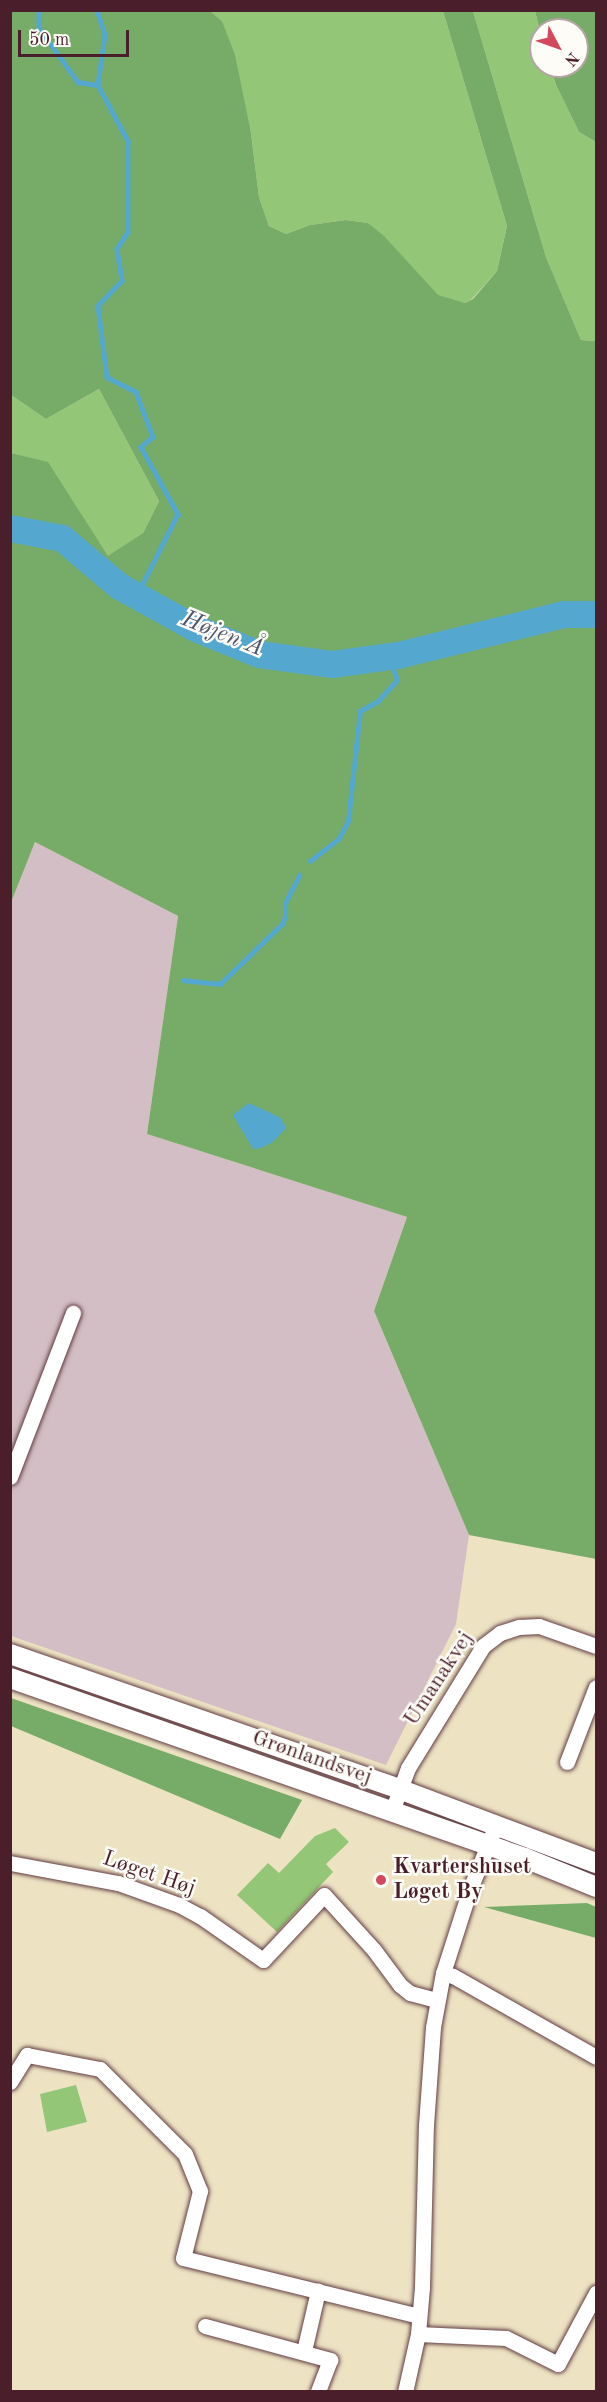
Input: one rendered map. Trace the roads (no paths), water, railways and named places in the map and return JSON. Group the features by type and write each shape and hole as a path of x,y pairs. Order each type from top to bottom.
{"street":[{"path":"10,1477 73,1313"},
{"name":"Umanakvej","path":"392,1811 408,1768 483,1646 500,1633 519,1627 539,1626 597,1646"},
{"name":"Grønlandsvej","path":"10,1654 399,1790 597,1863"},
{"name":"Grønlandsvej","path":"10,1678 392,1811 597,1887"},
{"path":"567,1762 597,1687"},
{"path":"405,2391 418,2334 429,2063 437,2000 443,1973 486,1845 496,1825"},
{"name":"Løget Høj","path":"10,1863 118,1883 179,1905 200,1916 263,1960 324,1895 374,1950 400,1985 410,1993 437,2000"},
{"path":"443,1973 453,1976 597,2057"},
{"path":"10,2082 27,2055 100,2069 185,2154 200,2191 183,2258 419,2316"},
{"path":"304,2351 318,2291"},
{"path":"418,2334 506,2338 558,2364 597,2293"},
{"path":"206,2326 304,2351 330,2360 318,2391"}],"water":[{"path":"249,1103 281,1118 286,1128 273,1142 261,1148 253,1149 233,1115"}],"waterway":[{"path":"39,10 39,28 78,82 98,85 128,141 128,232 117,249 122,281 98,306 107,377 136,392 153,437 141,447 178,514 137,596"},
{"path":"97,10 105,35 98,85"},
{"name":"Højen Å","path":"10,528 62,538 119,586 195,628 259,654 332,664 398,655 564,614 596,614"},
{"path":"310,861 339,838 348,821 360,711 378,701 397,680 388,656"},
{"path":"183,980 220,984 282,924 285,917 285,903 299,875"}],"place":[{"name":"Kvartershuset Løget By","path":"381,1880"}]}
